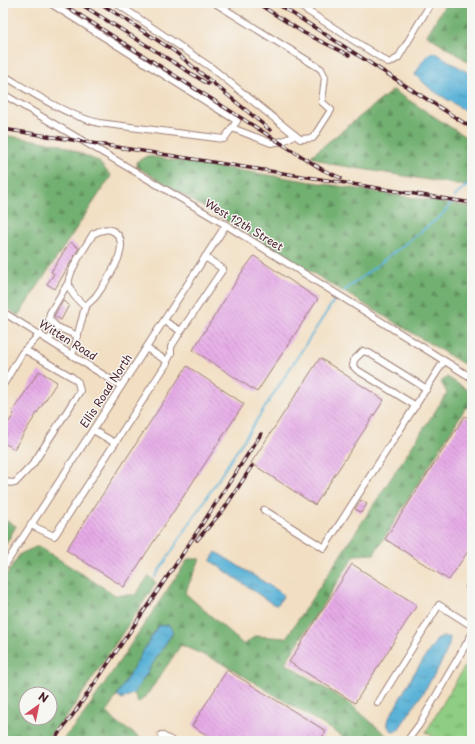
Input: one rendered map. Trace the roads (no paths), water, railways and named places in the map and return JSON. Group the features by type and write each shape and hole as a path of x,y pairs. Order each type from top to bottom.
{"street":[{"path":"3,75 50,103 86,120 224,139 237,121 50,3"},
{"path":"116,3 212,68 300,139 313,138 331,110 322,102 325,77 321,69 215,3"},
{"path":"295,3 389,63 398,58 431,3"},
{"name":"West 12th Street","path":"3,94 226,225 472,378"},
{"path":"232,128 271,144 283,141 295,135"},
{"name":"Ellis Road North","path":"3,568 226,225"},
{"path":"72,355 78,336 86,307 95,297 112,271 121,252 122,244 116,234 110,230 105,230 94,234 72,270 68,283 50,313 49,320 57,327 78,336"},
{"path":"31,525 54,536 55,535 167,363 171,354 171,347 223,269 205,257"},
{"path":"68,283 73,295 86,307"},
{"name":"Witten Road","path":"3,313 40,334 121,386"},
{"path":"164,320 181,331"},
{"path":"49,340 57,327"},
{"path":"3,385 25,350 40,334"},
{"path":"146,348 167,361"},
{"path":"3,482 16,483 33,464 80,392 78,382 72,377 25,350"},
{"path":"416,406 357,370 353,366 354,360 363,351 369,353 427,389"},
{"path":"264,510 324,548 444,361"},
{"path":"93,430 115,443"},
{"path":"378,703 439,605 472,626"},
{"path":"407,741 419,725 472,634"},
{"path":"161,735 172,741"}],"water":[{"path":"434,52 472,75 471,99 468,107 464,110 432,90 415,75 425,58"},
{"path":"216,552 280,592 283,596 279,603 276,605 271,603 211,561"},
{"path":"169,625 173,632 134,693 122,699 117,695 158,626"},
{"path":"450,637 449,646 444,657 398,730 392,731 388,727 388,720 413,675 438,638"}],"waterway":[{"path":"454,197 472,181"},
{"path":"344,291 441,216 452,202"},
{"path":"155,577 335,299"}],"railway":[{"path":"61,3 323,170 341,178"},
{"path":"79,3 208,84"},
{"path":"100,3 174,51 270,130"},
{"path":"257,3 304,33 349,55"},
{"path":"276,3 472,128"},
{"path":"3,129 472,203"},
{"path":"53,741 75,712 176,564 261,434"},
{"path":"197,540 224,509 252,466"}]}
